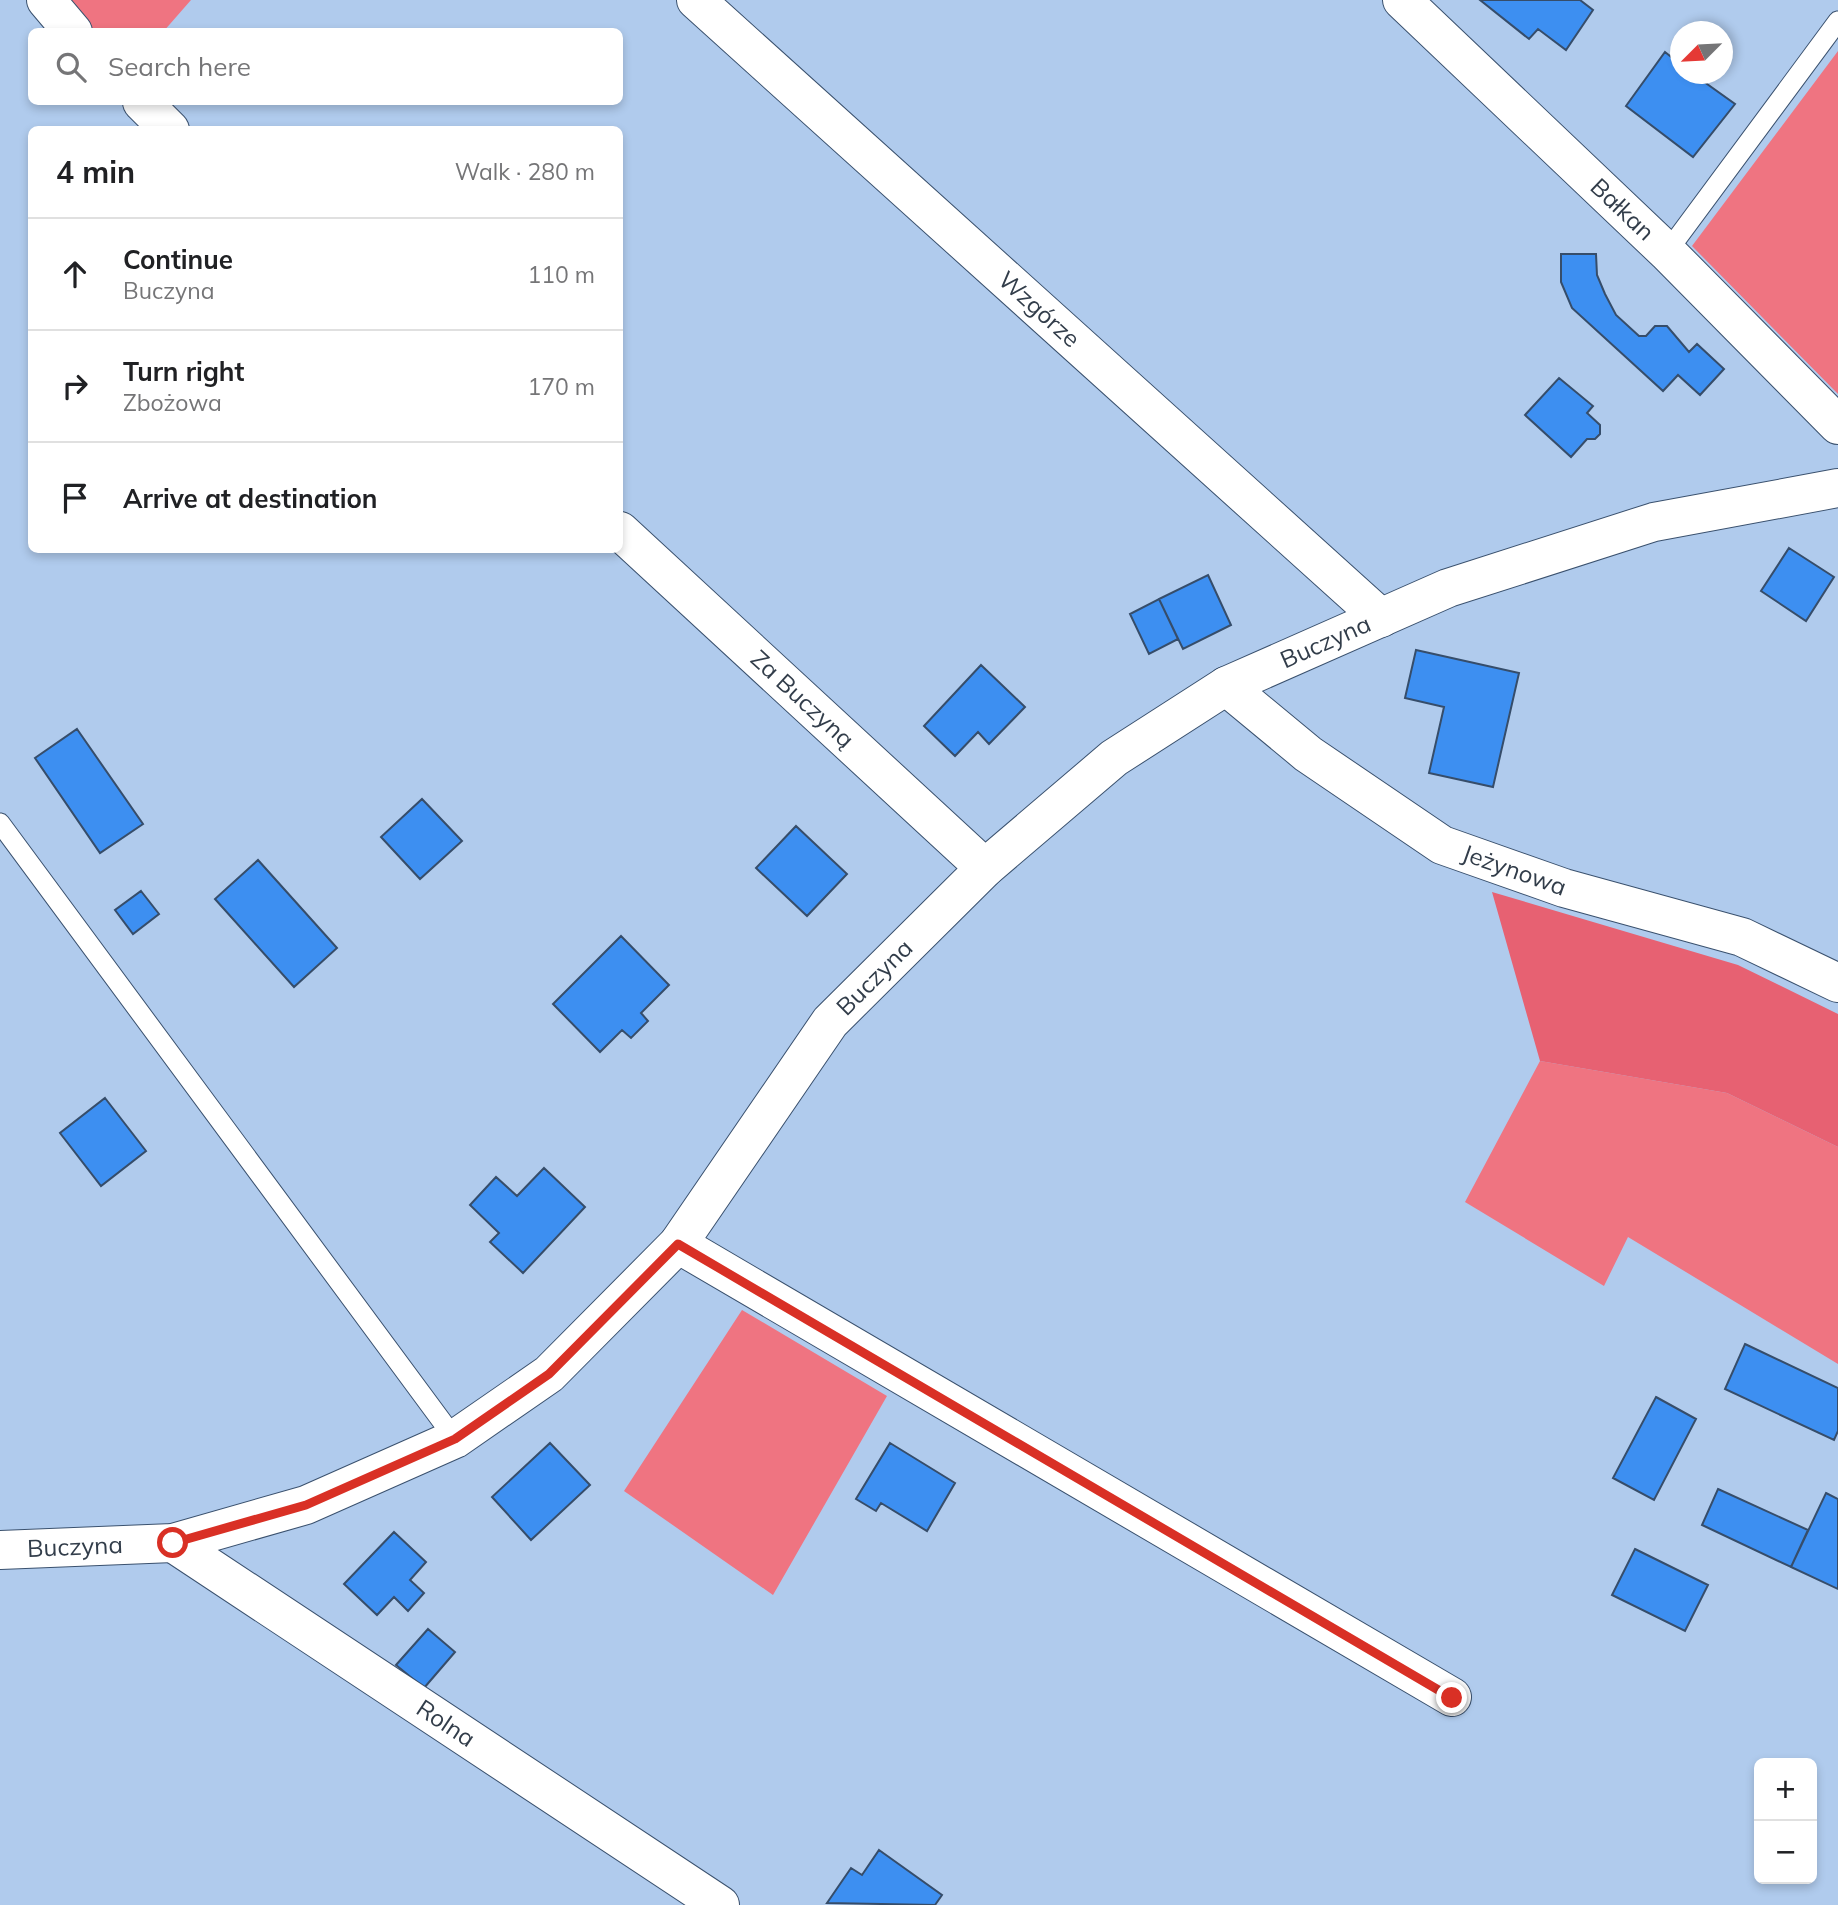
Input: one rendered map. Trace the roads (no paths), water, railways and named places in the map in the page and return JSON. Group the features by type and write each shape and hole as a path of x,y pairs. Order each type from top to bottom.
{"street":[{"path":"46,0 70,28"},
{"name":"Wzgórze","path":"696,0 1381,618"},
{"name":"Bałkan","path":"1402,0 1667,251 1838,425"},
{"path":"145,105 166,126"},
{"name":"Buczyna","path":"0,1550 173,1543 306,1505 455,1439 549,1374 678,1244 830,1022 985,868 1114,758 1226,686 1448,588 1654,522 1838,488"},
{"name":"Za Buczyną","path":"623,534 985,868"},
{"name":"Jeżynowa","path":"1226,686 1308,754 1442,845 1564,888 1742,937 1838,983"},
{"path":"678,1244 1452,1698"},
{"name":"Rolna","path":"173,1543 720,1905"}],"lane":[{"path":"1667,251 1838,22"},
{"path":"0,823 455,1439"}]}
